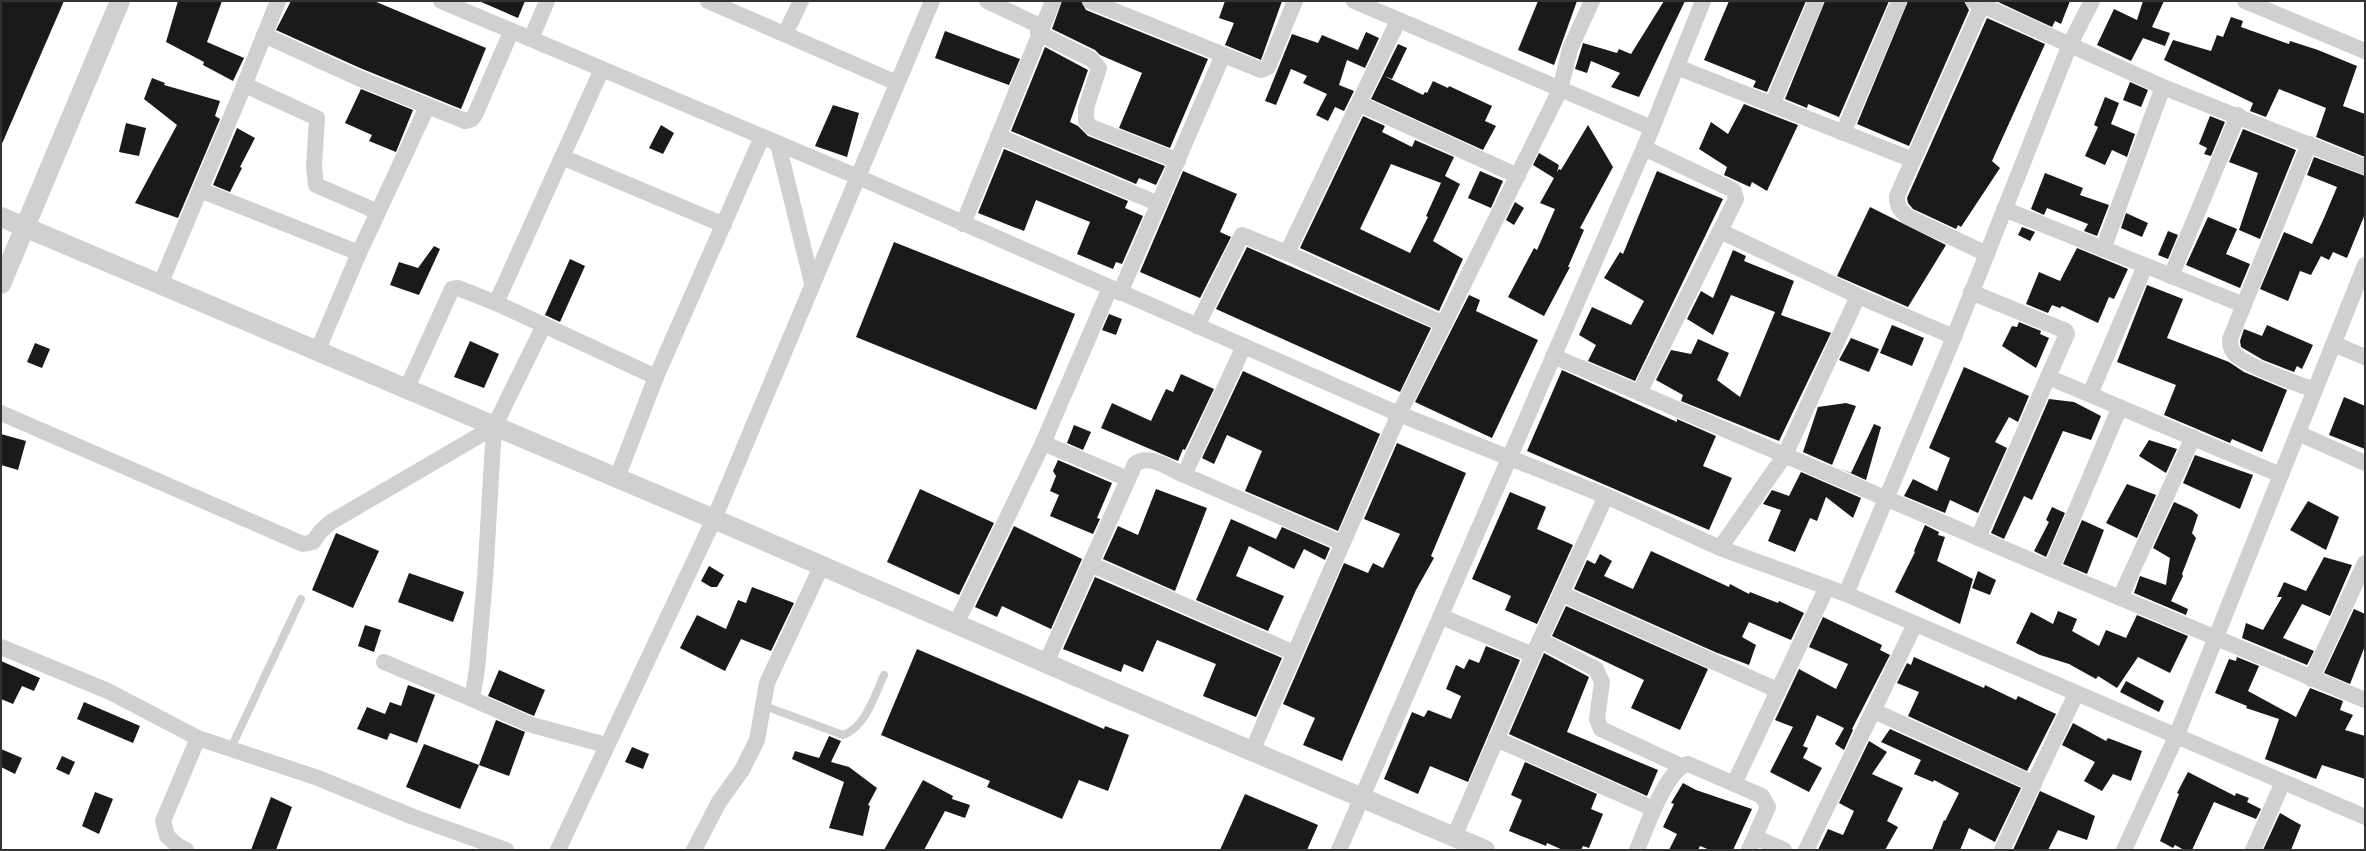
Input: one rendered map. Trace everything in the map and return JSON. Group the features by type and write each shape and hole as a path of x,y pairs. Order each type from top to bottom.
{"street":[{"path":"1,284 120,1"},
{"path":"160,285 245,85 278,1"},
{"path":"441,1 858,177 1115,291 1399,414 1606,496 1720,548 1846,594 2365,817"},
{"path":"531,39 547,1"},
{"path":"708,1 897,83"},
{"path":"785,34 801,1"},
{"path":"558,850 606,745 714,519 812,283 932,1"},
{"path":"987,1 1091,59 1099,68 1086,108 1086,121 1091,126 1178,161"},
{"path":"963,224 1040,30 1053,1"},
{"path":"1090,1 1261,70 1268,67 1295,1"},
{"path":"1354,1 1652,128"},
{"path":"1252,751 1399,414 1560,90 1570,49 1592,1"},
{"path":"1339,850 1442,617 1509,457 1644,148 1703,1"},
{"path":"1772,105 1816,1"},
{"path":"1843,133 1899,1"},
{"path":"1846,594 1887,500 1954,337 2070,44 2092,1"},
{"path":"2245,1 2365,51"},
{"path":"1987,254 1908,217 1899,210 1897,196 1978,3 2163,87 2238,115 2365,167"},
{"path":"1287,253 1360,104 1398,21"},
{"path":"264,35 427,107 465,121 472,119 512,32"},
{"path":"956,624 1115,291 1159,204 1223,55"},
{"path":"1677,67 1913,160"},
{"path":"496,303 602,69"},
{"path":"245,85 317,118 314,167 316,185 378,212"},
{"path":"2103,249 2163,87"},
{"path":"1360,104 1518,176"},
{"path":"317,352 359,253 427,107"},
{"path":"2172,276 2238,115"},
{"path":"998,136 1159,204"},
{"path":"617,478 656,376 762,137"},
{"path":"778,144 812,283"},
{"path":"2309,144 2230,339 2230,348 2235,355 2315,390"},
{"path":"1639,392 1736,199 1734,191 1644,148"},
{"path":"562,157 724,225"},
{"path":"200,190 359,253"},
{"path":"2004,209 2244,305"},
{"path":"1,217 406,390 822,565 1479,849"},
{"path":"1720,231 1858,296 1954,337"},
{"path":"1197,326 1242,234 1444,324"},
{"path":"2124,850 2176,737 2365,265"},
{"path":"2090,394 2145,266"},
{"path":"406,390 452,289 458,288 496,303 656,376"},
{"path":"1971,292 2066,331 2067,334 1978,538"},
{"path":"1720,548 1784,455 1858,296"},
{"path":"472,699 477,669 485,579 494,427 544,325"},
{"path":"2334,344 2365,357"},
{"path":"1184,475 1244,346"},
{"path":"1553,356 1887,500 2311,679 2365,700"},
{"path":"2048,377 2281,475"},
{"path":"2051,569 2120,407"},
{"path":"1,413 303,544 313,542 320,532 331,522 494,427"},
{"path":"2298,433 2365,463"},
{"path":"2120,598 2193,438"},
{"path":"1043,443 1128,479"},
{"path":"1046,663 1128,479 1135,464 1141,459 1148,459 1342,543"},
{"path":"1454,837 1533,655 1606,496"},
{"path":"2311,679 2365,562"},
{"path":"1090,564 1294,653"},
{"path":"694,850 719,802 742,770 757,740 767,683 822,565"},
{"path":"1734,784 1827,587"},
{"path":"1562,594 1778,690"},
{"path":"1442,617 1533,655"},
{"path":"1806,850 1915,624"},
{"path":"1540,640 1596,669 1602,682 1597,719 1601,729 1681,766"},
{"path":"1,647 108,691 198,738 318,778 411,816 506,850"},
{"path":"384,662 532,724 606,745"},
{"path":"2002,850 2076,694"},
{"path":"1874,711 2034,784"},
{"path":"186,850 178,846 167,836 163,821 198,738"},
{"path":"1496,740 1654,809"},
{"path":"1637,850 1654,809 1674,772 1681,766 1688,764 1762,796 1768,807 1752,843 1784,850"},
{"path":"2253,850 2283,782"}],"lane":[{"path":"231,748 301,599"},
{"path":"762,705 843,735 853,732 884,675"}],"building":[{"path":"1,1 64,1 1,146"},
{"path":"178,1 222,1 207,42 244,58 233,81 203,65 204,62 166,42"},
{"path":"291,1 374,1 486,48 461,109 360,68 276,30"},
{"path":"479,1 525,1 518,18"},
{"path":"1062,1 1081,1 1086,10 1208,59 1170,148 1119,128 1142,73 1100,55 1095,50 1052,29"},
{"path":"1225,1 1282,1 1261,60 1225,45 1234,23 1219,18"},
{"path":"1538,1 1577,1 1554,65 1518,50"},
{"path":"1664,1 1685,1 1639,97 1611,87 1620,73 1591,61 1587,73 1575,69 1583,43 1617,53 1619,49 1631,54"},
{"path":"1729,1 1806,1 1767,92 1753,87 1756,81 1704,60"},
{"path":"1825,1 1889,1 1839,117 1808,104 1807,108 1785,99"},
{"path":"1908,1 1964,1 1969,10 1909,146 1857,124"},
{"path":"1996,1 2070,1 2061,24 2055,21 2052,27"},
{"path":"2143,1 2164,1 2152,27 2170,33 2165,46 2143,38 2131,61 2097,45 2114,9 2137,20"},
{"path":"2231,17 2243,21 2241,27 2289,44 2290,41 2318,50 2357,66 2343,106 2365,114 2365,157 2316,137 2326,108 2279,89 2266,117 2250,111 2253,103 2164,60 2173,40 2211,51 2217,35 2223,37"},
{"path":"1987,18 2045,44 1992,161 2000,168 1961,227 1958,225 1956,229 1913,209 1908,203 1907,198"},
{"path":"945,31 1020,59 1009,85 935,58"},
{"path":"1366,32 1379,38 1365,68 1347,60 1339,85 1354,91 1344,111 1335,107 1328,121 1316,115 1327,94 1303,83 1307,76 1291,69 1276,105 1265,101 1292,34 1318,43 1322,35 1358,50"},
{"path":"1398,44 1407,48 1392,79 1384,76 1423,95 1425,92 1427,93 1433,81 1448,88 1449,86 1492,106 1485,121 1496,126 1483,150 1371,99"},
{"path":"1045,47 1088,70 1070,122 1078,126 1088,136 1165,166 1156,185 1139,178 1136,184 1011,131"},
{"path":"152,78 165,83 164,85 220,101 215,116 220,119 178,218 135,203 177,125 144,99"},
{"path":"2130,82 2148,90 2141,107 2123,100"},
{"path":"361,89 413,110 396,152 369,141 372,135 345,123"},
{"path":"2105,97 2119,103 2111,124 2135,134 2127,157 2112,150 2105,165 2085,156 2098,127 2094,125"},
{"path":"1744,104 1798,125 1767,191 1752,182 1750,187 1724,175 1727,167 1699,149 1711,122 1728,134"},
{"path":"833,105 859,113 847,157 815,146"},
{"path":"1363,116 1385,126 1382,132 1412,147 1415,140 1454,157 1445,176 1460,184 1433,241 1463,259 1439,311 1300,248","holes":["1391,164 1441,183 1426,216 1428,217 1410,253 1360,229"]},
{"path":"2210,116 2225,122 2211,156 2204,154 2207,148 2199,144"},
{"path":"126,123 146,128 139,156 119,152"},
{"path":"661,125 674,133 663,154 649,148"},
{"path":"1588,125 1613,167 1580,228 1584,230 1568,267 1570,267 1544,316 1508,297 1534,248 1537,250 1555,209 1540,203 1554,178 1533,165 1539,153 1559,165 1557,172 1559,169 1561,170"},
{"path":"237,128 255,138 240,167 242,168 230,192 213,185"},
{"path":"2243,129 2296,150 2260,239 2239,230 2258,173 2229,162"},
{"path":"1004,149 1128,201 1125,208 1143,216 1122,264 1116,262 1113,269 1077,254 1090,222 1036,200 1024,231 978,213"},
{"path":"2314,157 2365,176 2365,214 2347,258 2333,252 2329,260 2321,256 2311,275 2300,271 2288,301 2260,289 2284,232 2312,244 2337,187 2307,175"},
{"path":"1183,171 1237,194 1220,232 1231,237 1200,298 1140,272"},
{"path":"1480,171 1503,181 1491,208 1468,198"},
{"path":"1657,171 1723,199 1635,381 1588,361 1596,345 1579,335 1592,307 1631,325 1644,301 1604,278 1620,252 1623,254"},
{"path":"2045,173 2083,188 2080,195 2109,205 2097,236 2084,231 2088,224 2047,208 2044,215 2031,209"},
{"path":"1515,202 1524,208 1514,225 1506,220"},
{"path":"1870,207 1946,245 1908,307 1837,276"},
{"path":"2126,213 2148,223 2142,237 2121,228"},
{"path":"2208,217 2237,229 2226,254 2250,264 2240,288 2186,265"},
{"path":"2022,227 2035,232 2030,241 2018,235"},
{"path":"2168,231 2178,235 2168,259 2158,255"},
{"path":"894,242 1075,314 1036,410 856,337"},
{"path":"434,246 440,249 419,295 390,285 399,262 418,268"},
{"path":"1247,247 1431,328 1400,392 1216,309"},
{"path":"2077,248 2128,269 2114,299 2109,297 2098,323 2062,306 2060,308 2052,305 2048,313 2026,304 2039,272 2060,281"},
{"path":"1733,250 1746,256 1744,261 1794,281 1781,315 1831,333 1779,441 1681,401 1683,395 1656,380 1671,350 1691,354 1698,339 1729,353 1717,380 1740,397 1775,312 1731,295 1713,335 1687,319 1701,291 1713,298"},
{"path":"570,259 585,266 560,322 545,315"},
{"path":"2147,285 2183,299 2167,338 2229,362 2244,372 2287,390 2262,452 2232,439 2230,443 2164,415 2176,385 2117,362"},
{"path":"1473,287 1469,295 1480,300 1476,311 1538,340 1492,438 1415,402"},
{"path":"1109,314 1122,319 1116,335 1102,330"},
{"path":"2019,322 2041,331 2040,334 2049,338 2036,368 2002,346 2012,326 2017,327"},
{"path":"1892,325 1924,338 1912,366 1880,353"},
{"path":"2267,325 2313,345 2302,369 2297,366 2294,372 2263,360 2241,347 2240,341 2244,329 2262,336"},
{"path":"1851,338 1879,349 1869,372 1839,360"},
{"path":"470,341 499,354 484,388 454,377"},
{"path":"35,343 50,349 42,368 27,362"},
{"path":"1964,367 2029,396 2018,422 2009,417 1995,442 2007,448 1978,513 1950,500 1945,513 1904,496 1913,479 1937,491 1950,458 1929,448"},
{"path":"1562,370 1677,422 1677,419 1716,436 1703,466 1732,478 1709,530 1527,451"},
{"path":"1243,371 1380,434 1338,531 1245,491 1262,451 1227,435 1214,464 1202,458"},
{"path":"1181,374 1214,389 1185,450 1183,449 1178,461 1101,428 1112,403 1151,421 1166,389 1173,392"},
{"path":"2344,397 2365,406 2365,449 2329,435"},
{"path":"2049,399 2074,402 2101,416 2091,440 2063,431 2032,500 2024,496 2004,539 1991,533"},
{"path":"1846,403 1856,406 1832,465 1803,452 1818,407"},
{"path":"1874,424 1881,427 1866,480 1837,467 1851,473"},
{"path":"1074,425 1091,432 1083,450 1067,443"},
{"path":"1,434 26,441 18,470 1,465"},
{"path":"2149,440 2177,449 2166,473 2139,456"},
{"path":"1397,443 1466,473 1431,556 1434,558 1416,590 1342,761 1303,745 1315,718 1283,704 1344,563 1368,573 1373,563 1383,568 1400,534 1364,519"},
{"path":"2195,455 2253,475 2240,509 2183,483"},
{"path":"1058,460 1112,483 1097,518 1100,519 1093,534 1050,516 1059,495 1050,491 1056,476 1053,471"},
{"path":"1801,472 1861,498 1853,518 1826,497 1817,521 1810,518 1795,552 1768,541 1781,510 1763,504 1772,490 1789,496"},
{"path":"2127,484 2156,495 2137,538 2106,523"},
{"path":"920,489 994,523 959,595 887,562"},
{"path":"1156,489 1207,508 1175,591 1103,559 1118,526 1138,535"},
{"path":"1510,492 1546,507 1537,529 1573,545 1537,624 1505,610 1511,596 1472,579"},
{"path":"2308,501 2339,517 2326,550 2290,530"},
{"path":"2174,502 2192,510 2198,515 2192,533 2196,538 2182,574 2183,576 2171,601 2188,609 2186,615 2134,593 2140,576 2166,585 2170,558 2153,548"},
{"path":"2052,507 2065,513 2046,557 2034,551 2049,522 2046,520"},
{"path":"1231,519 1276,539 1282,527 1330,548 1325,560 1304,549 1294,569 1249,546 1236,576 1284,596 1268,631 1196,600"},
{"path":"2082,520 2104,530 2087,574 2063,564"},
{"path":"1925,525 1939,532 1938,535 1945,537 1937,561 1973,579 1960,624 1895,592 1915,552 1914,551"},
{"path":"1014,526 1082,559 1051,629 1002,606 997,617 975,607"},
{"path":"336,533 379,551 353,608 312,590"},
{"path":"1651,551 1729,587 1730,584 1749,594 1750,592 1778,603 1779,601 1804,613 1791,640 1749,622 1742,637 1756,645 1749,665 1715,652 1574,589 1587,560 1595,564 1600,554 1612,561 1604,576 1633,589"},
{"path":"2324,557 2352,565 2330,616 2302,604 2283,638 2314,651 2307,665 2242,638 2246,623 2263,630 2282,597 2277,597 2284,582 2306,591"},
{"path":"709,566 724,575 717,587 711,587 701,581"},
{"path":"1978,571 1996,580 1990,595 1972,588"},
{"path":"409,573 464,592 453,622 398,602"},
{"path":"1095,577 1282,658 1256,717 1203,696 1216,664 1157,640 1143,672 1124,664 1121,672 1063,649"},
{"path":"752,587 794,603 771,651 741,639 725,671 680,648 697,615 726,629 738,600 746,603"},
{"path":"1566,606 1708,669 1680,730 1631,708 1644,680 1552,636"},
{"path":"2354,609 2365,614 2365,646 2350,684 2324,673"},
{"path":"2058,611 2077,619 2072,631 2099,646 2106,630 2126,638 2137,615 2188,636 2170,673 2138,657 2117,688 2098,676 2096,679 2069,664 2040,655 2016,643 2031,612 2053,624"},
{"path":"1823,617 1882,645 1880,650 1890,655 1852,729 1853,730 1844,750 1835,744 1844,728 1817,715 1803,746 1808,748 1803,758 1822,768 1809,792 1770,772 1793,727 1775,720 1799,669 1836,689 1848,664 1809,647"},
{"path":"365,625 381,630 374,652 358,646"},
{"path":"1486,646 1520,660 1468,782 1430,766 1418,794 1384,779 1412,712 1424,717 1428,710 1451,719 1461,696 1446,689 1456,665 1464,669 1469,659 1479,663"},
{"path":"917,649 1104,729 1105,726 1129,735 1108,791 1079,780 1062,819 987,787 990,781 881,735"},
{"path":"1544,653 1589,677 1567,732 1658,770 1647,796 1509,734"},
{"path":"1914,657 1984,688 1985,685 2016,700 2018,696 2056,714 2027,771 1908,716 1919,692 1897,683 1907,663 1911,665"},
{"path":"2237,657 2259,666 2248,691 2296,717 2310,688 2343,701 2340,710 2353,715 2345,730 2365,736 2365,779 2322,765 2316,779 2265,759 2279,719 2246,708 2247,706 2215,693 2229,659 2236,661"},
{"path":"1,661 40,678 34,691 22,686 13,704 1,699"},
{"path":"499,670 545,690 534,716 488,696"},
{"path":"2126,681 2164,701 2159,712 2120,692"},
{"path":"408,685 435,695 417,743 390,733 387,740 357,729 367,707 385,714 390,702 401,706"},
{"path":"84,702 140,726 133,743 77,719"},
{"path":"496,720 525,732 509,776 479,765"},
{"path":"2073,723 2106,741 2108,738 2142,751 2131,781 2113,774 2102,791 2084,781 2095,762 2062,745"},
{"path":"1890,729 2021,788 1995,842 1969,828 1960,850 1932,850 1944,820 1945,821 1959,793 1934,780 1933,782 1914,774 1921,760 1881,742"},
{"path":"829,736 841,741 831,762 849,767 877,788 868,805 870,806 863,836 829,828 844,782 792,759 795,751 819,758"},
{"path":"1869,741 1887,752 1872,774 1903,788 1887,821 1898,827 1885,850 1818,850 1828,829 1843,835 1854,811 1839,803"},
{"path":"424,744 479,765 460,809 406,787"},
{"path":"632,747 649,754 643,769 625,762"},
{"path":"1,749 22,758 15,774 1,767"},
{"path":"62,756 75,762 69,775 56,769"},
{"path":"1525,762 1597,794 1591,809 1603,814 1589,848 1583,846 1581,850 1563,850 1547,843 1546,846 1509,831 1522,800 1511,795"},
{"path":"2188,772 2235,796 2236,793 2249,798 2247,802 2261,809 2256,819 2214,802 2192,850 2184,850 2175,845 2173,848 2160,841 2179,794 2177,793"},
{"path":"923,780 953,796 952,799 970,805 965,818 945,811 924,850 884,850"},
{"path":"1683,783 1696,790 1752,809 1733,850 1710,850 1700,846 1698,850 1669,850 1677,834 1663,827 1674,804 1671,803"},
{"path":"2040,791 2095,816 2087,840 2058,830 2048,850 2013,850"},
{"path":"95,792 113,799 99,834 82,826"},
{"path":"1245,794 1318,825 1307,850 1220,850"},
{"path":"271,797 292,807 276,850 251,850"},
{"path":"2280,813 2301,825 2291,850 2263,850"}]}
